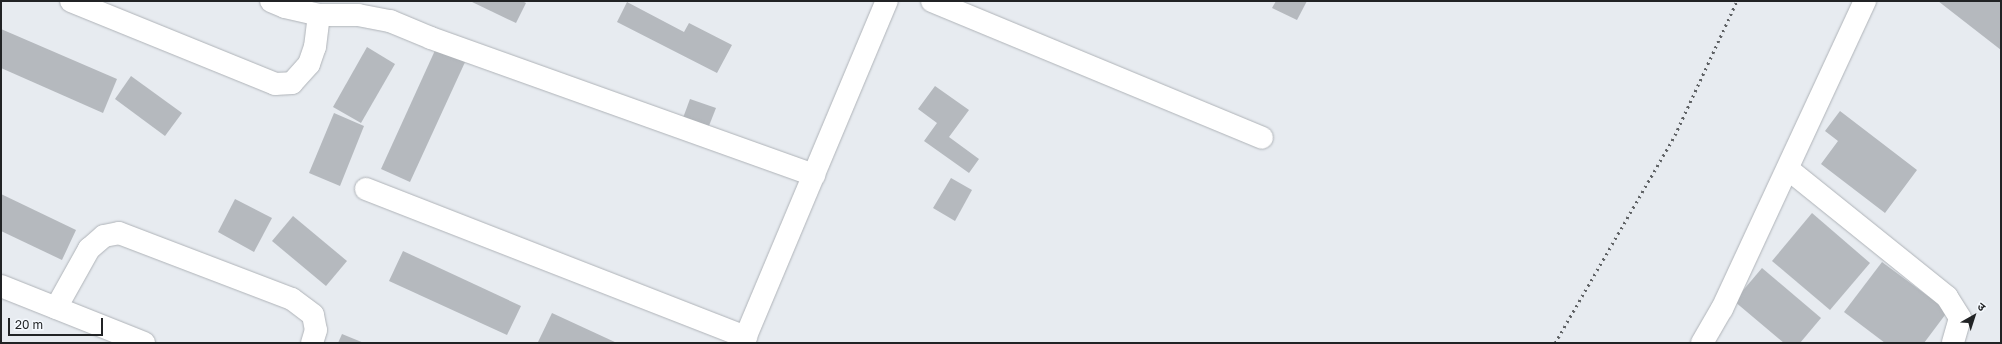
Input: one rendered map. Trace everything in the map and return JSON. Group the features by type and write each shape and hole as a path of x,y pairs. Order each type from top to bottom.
{"street":[{"path":"70,1 275,84 292,83 310,64 315,47 319,15"},
{"path":"270,1 285,7 319,15 358,14 390,21 431,38 814,175"},
{"path":"366,189 744,340 887,1"},
{"path":"932,1 1262,138"},
{"path":"1702,343 1722,309 1865,1"},
{"path":"1788,169 1947,297 1960,318 1953,343"},
{"path":"56,308 89,249 104,236 119,233 292,299 313,315 316,330 312,343"},
{"path":"1,286 138,342"}],"building":[{"path":"470,1 522,1 526,3 516,23"},
{"path":"1276,1 1307,1 1297,20 1272,8"},
{"path":"1938,1 2001,1 2001,50"},
{"path":"627,2 684,32 689,23 732,45 717,73 617,22"},
{"path":"1,29 117,79 103,113 1,68"},
{"path":"437,46 466,60 410,182 381,169"},
{"path":"367,47 395,64 361,123 333,107"},
{"path":"131,76 182,113 165,136 115,99"},
{"path":"935,86 969,110 949,137 979,159 969,173 924,141 937,123 918,109"},
{"path":"690,99 716,108 705,136 680,126"},
{"path":"1840,111 1917,170 1885,213 1821,164 1838,141 1825,131"},
{"path":"334,113 364,126 340,186 309,173"},
{"path":"951,178 972,190 955,221 933,208"},
{"path":"1,194 76,230 62,260 1,231"},
{"path":"235,199 272,218 254,252 218,232"},
{"path":"1812,213 1870,263 1830,310 1772,261"},
{"path":"293,216 347,261 326,286 272,241"},
{"path":"403,251 521,306 507,335 389,281"},
{"path":"1882,262 1948,311 1924,343 1885,343 1844,312"},
{"path":"1762,268 1821,318 1800,343 1784,343 1734,301"},
{"path":"552,313 617,343 538,342"},
{"path":"342,334 364,343 338,343"}],"railway":[{"path":"1555,343 1675,135 1737,1"}]}
